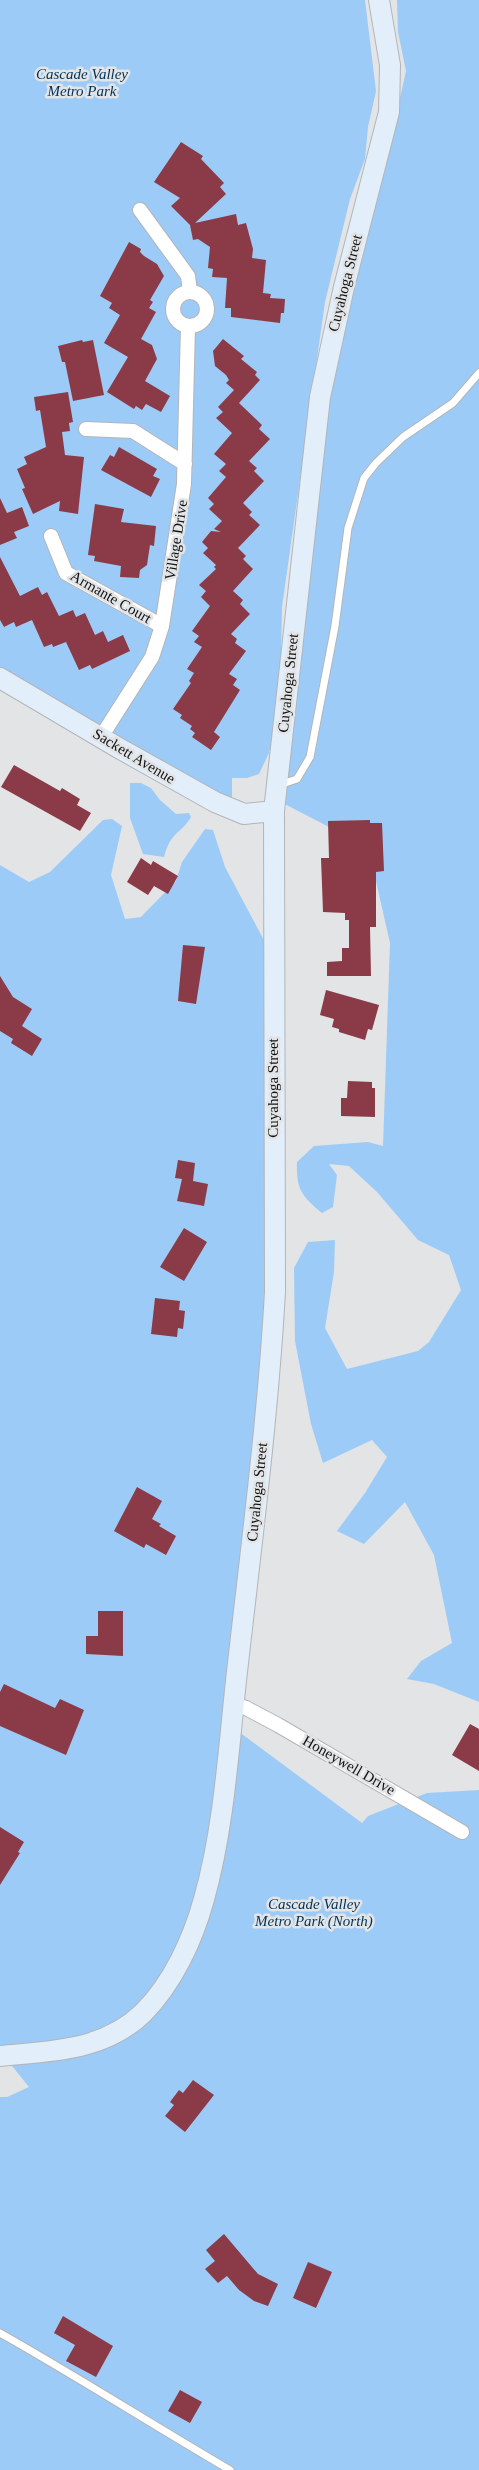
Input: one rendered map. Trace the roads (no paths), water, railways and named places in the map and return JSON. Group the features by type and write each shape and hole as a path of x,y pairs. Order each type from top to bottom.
{"street":[{"name":"Cuyahoga Street","path":"0,2056 65,2050 105,2039 143,2013 172,1975 187,1946 206,1890 214,1855 261,1460 274,1298 274,811 320,397 344,287 389,112 390,65 379,0"},
{"path":"140,210 188,276 190,292"},
{"path":"190,292 201,296 207,311 206,316 198,324 188,326 178,321 173,311 176,300 190,292"},
{"name":"Village Drive","path":"101,737 152,657 162,626 184,484 188,326"},
{"path":"86,429 133,431 185,464"},
{"name":"Armante Court","path":"51,536 66,573 162,626"},
{"name":"Sackett Avenue","path":"0,678 176,781 232,810 244,814 274,811"},
{"name":"Honeywell Drive","path":"233,1704 246,1708 278,1725 462,1832"}],"lane":[{"path":"277,786 297,779 310,757 335,626 348,528 364,478 376,463 403,437 453,403 479,373"},
{"path":"0,2333 69,2372 157,2428 230,2470"}],"park label":[{"name":"Cascade Valley Metro Park","path":"82,82"},
{"name":"Cascade Valley Metro Park (North)","path":"314,1912"}]}
